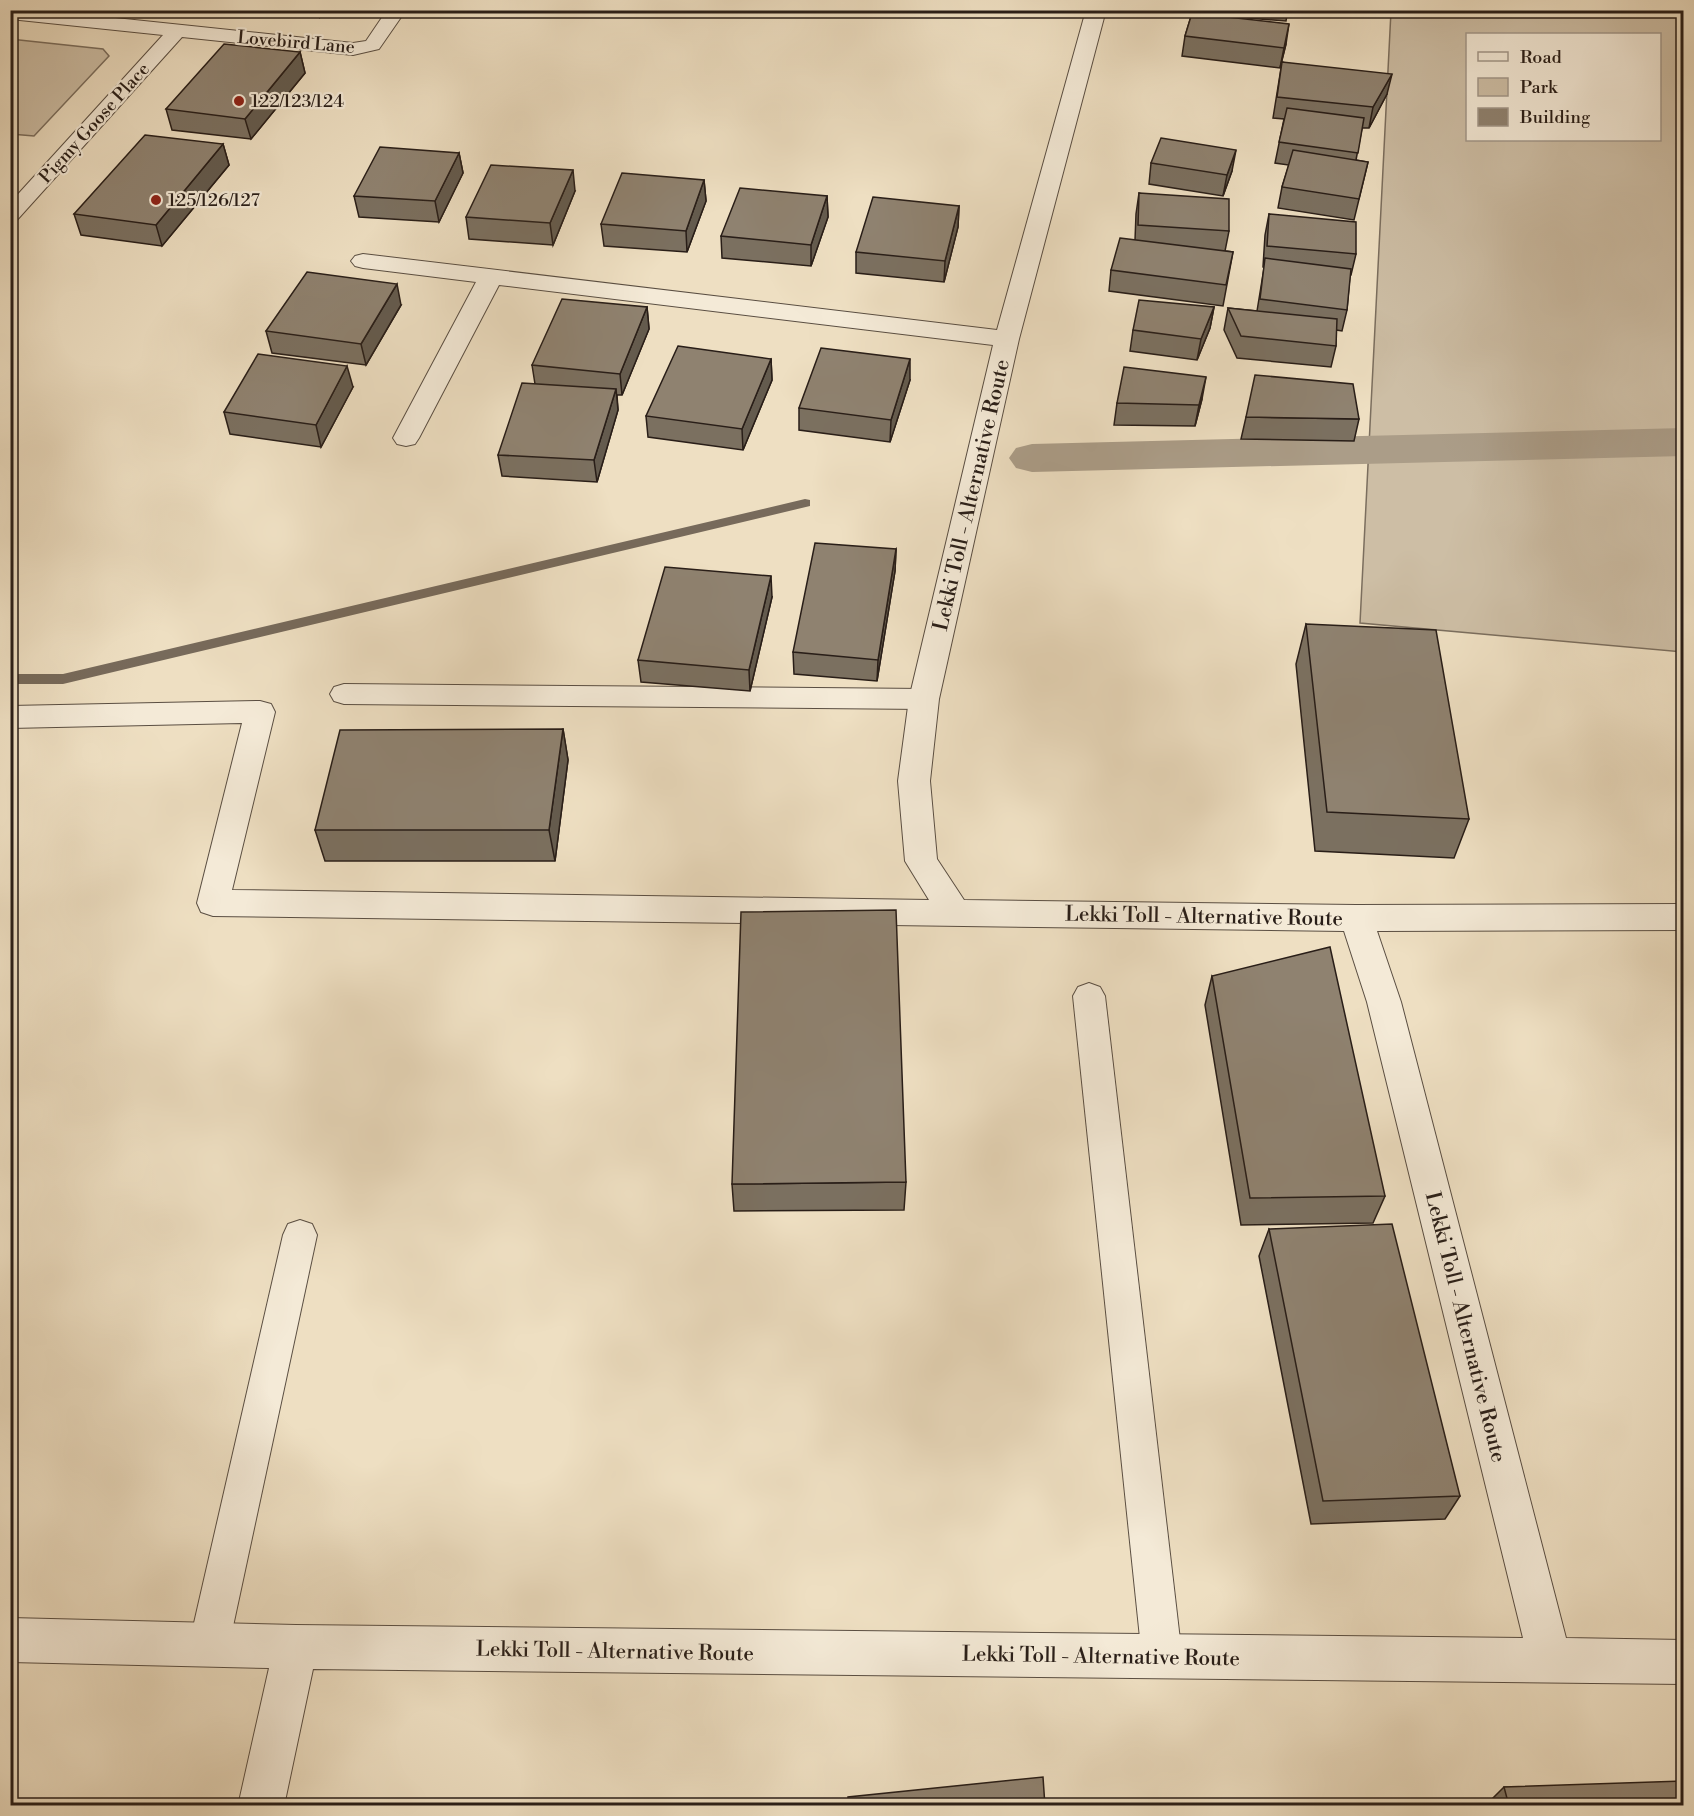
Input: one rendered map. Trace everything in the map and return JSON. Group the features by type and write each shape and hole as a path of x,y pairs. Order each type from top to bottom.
{"street":[{"name":"Lekki Toll - Alternative Route","path":"10,1640 296,1647 1550,1660 1384,1002 1356,918 955,913 921,861 914,781 924,699 1007,339 1096,10"},
{"path":"363,261 1007,339"},
{"path":"406,438 491,276"},
{"path":"10,717 260,712 213,903 955,913"},
{"path":"1356,918 1683,917"},
{"path":"261,1806 296,1647"},
{"path":"1550,1660 1683,1662"}],"lane":[{"name":"Lovebird Lane","path":"10,13 353,50 372,45 397,10"},
{"name":"Pigmy Goose Place","path":"10,216 177,31"},
{"path":"344,694 924,699"},
{"path":"1089,996 1162,1657"},
{"path":"208,1645 300,1235"}],"green space":[{"path":"1391,11 1683,11 1683,652 1360,623"},
{"path":"10,39 103,49 109,56 34,136 11,134"}],"building":[{"path":"1192,13 1289,24 1284,48 1185,36"},
{"path":"224,44 300,52 245,119 166,109"},
{"path":"1282,62 1392,74 1373,107 1277,97"},
{"path":"1287,108 1364,118 1358,153 1279,142"},
{"path":"145,135 223,144 156,225 74,214"},
{"path":"1161,138 1236,150 1227,175 1151,163"},
{"path":"380,147 459,153 435,201 354,196"},
{"path":"1293,150 1368,162 1359,199 1282,187"},
{"path":"491,165 573,170 550,223 466,217"},
{"path":"622,173 704,180 686,231 601,224"},
{"path":"740,188 827,196 811,245 721,236"},
{"path":"1139,193 1229,199 1229,231 1138,225"},
{"path":"873,197 959,206 945,261 856,252"},
{"path":"1269,214 1356,222 1356,254 1267,246"},
{"path":"1120,238 1233,252 1226,285 1111,270"},
{"path":"1265,258 1351,269 1347,310 1260,299"},
{"path":"307,272 397,284 361,344 266,331"},
{"path":"562,299 647,307 620,374 532,365"},
{"path":"1139,300 1214,307 1201,339 1133,330"},
{"path":"1228,308 1337,319 1336,346 1241,336"},
{"path":"678,346 771,359 742,429 646,416"},
{"path":"821,348 910,359 891,420 799,408"},
{"path":"258,354 347,366 316,425 224,412"},
{"path":"1124,367 1206,377 1199,405 1117,403"},
{"path":"1255,375 1353,384 1359,419 1246,417"},
{"path":"522,383 616,389 594,460 498,455"},
{"path":"815,543 896,549 878,660 793,652"},
{"path":"665,567 771,576 749,670 638,660"},
{"path":"1306,624 1436,630 1469,819 1327,812"},
{"path":"563,729 549,830 315,830 340,730"},
{"path":"896,910 906,1182 732,1184 741,912"},
{"path":"1330,947 1385,1196 1250,1198 1212,976"},
{"path":"1392,1224 1460,1496 1323,1501 1269,1229"},
{"path":"1043,1777 1045,1806 848,1806 848,1797"},
{"path":"1683,1781 1683,1806 1509,1806 1504,1787"}],"waterway":[{"path":"1032,458 1684,442"},
{"path":"10,679 63,679 805,503"}],"place":[{"name":"122/123/124","path":"239,101"},
{"name":"125/126/127","path":"156,200"}]}
